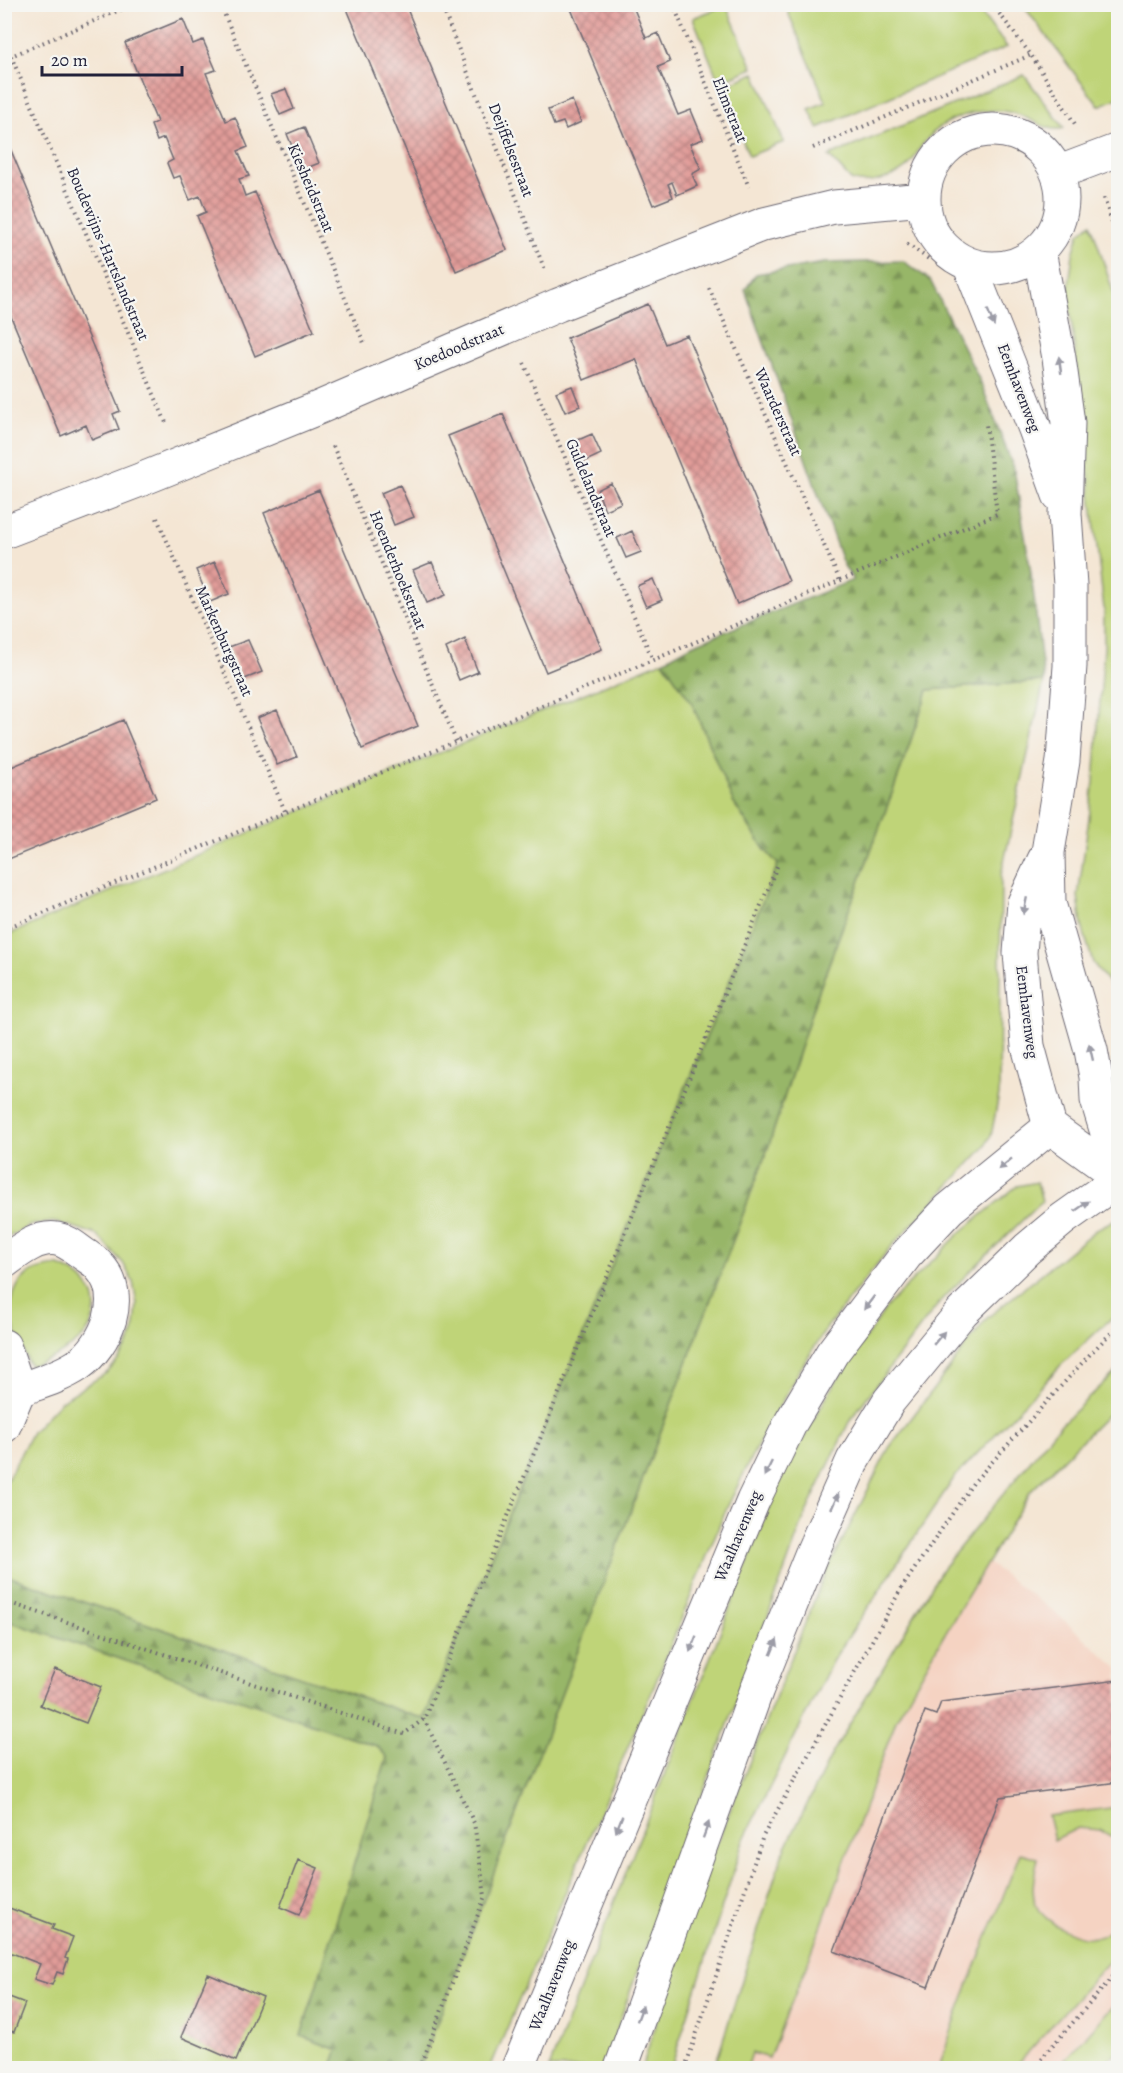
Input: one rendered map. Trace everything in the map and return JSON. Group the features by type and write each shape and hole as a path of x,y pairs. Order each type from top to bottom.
{"street":[{"path":"988,130 1006,131 1022,136 1049,158 1057,173 1062,190 1062,207 1051,238 1039,251 1023,261 1006,267 988,268 969,264 954,256 932,231 926,216 924,199 933,165 956,141 972,134 988,130"},
{"path":"1057,173 1105,156"},
{"name":"Koedoodstraat","path":"4,532 318,408 558,305 764,224 834,207 924,199"},
{"name":"Eemhavenweg","path":"1039,251 1059,358 1068,423 1065,513 1070,585 1070,666 1063,761 1048,852 1049,903 1096,1077 1108,1095 1119,1169"},
{"name":"Eemhavenweg","path":"969,264 1035,429 1065,513"},
{"name":"Eemhavenweg","path":"1048,852 1024,903 1020,953 1028,1046 1050,1128"},
{"name":"Waalhavenweg","path":"518,2068 753,1500 791,1422 832,1353 906,1255 949,1209 1050,1128 1108,1095"},
{"path":"621,2068 757,1689 811,1555 853,1460 889,1401 962,1312 1063,1219 1119,1178 1050,1128"},
{"path":"4,1263 22,1249 39,1241 56,1239 69,1243 99,1266 110,1285 112,1312 101,1342 78,1365 50,1379 19,1390"},
{"path":"4,1346 19,1390 4,1426"}],"path":[{"path":"4,58 134,4"},
{"name":"Kiesheidstraat","path":"220,4 380,381"},
{"name":"Deijffelsestraat","path":"441,4 558,305"},
{"name":"Elimstraat","path":"674,4 764,224"},
{"path":"992,4 1031,55 1072,117 1105,156 1119,242"},
{"path":"813,148 1031,55"},
{"name":"Boudewijns-Hartslandstraat","path":"11,56 183,462"},
{"path":"903,242 931,260"},
{"name":"Waarderstraat","path":"694,252 840,581"},
{"name":"Guldelandstraat","path":"508,326 653,660"},
{"name":"Hoenderhoekstraat","path":"318,408 456,741"},
{"path":"4,929 653,660 997,514 985,416"},
{"name":"Markenburgstraat","path":"140,480 285,811"},
{"path":"4,1601 404,1734 424,1719 778,864"},
{"path":"686,2068 763,1836 901,1589 973,1483 1092,1352 1119,1326"},
{"path":"420,2068 485,1896 474,1823 424,1719"},
{"path":"1033,2068 1119,1971"}],"shaded area":[{"path":"988,1563 1057,1614 1118,1668 1118,2050 1102,2068 747,2068 752,2053 768,2058 810,1957 896,1720"}],"green space":[{"path":"726,5 753,68 719,82 693,18"},
{"path":"785,5 975,5 1007,47 818,128 809,109 826,102"},
{"path":"1023,5 1118,5 1118,98 1099,106"},
{"path":"755,73 784,142 749,156 721,87"},
{"path":"1024,75 1064,128 1053,129 1020,115 1003,111 969,114 937,129 925,141 911,163 899,173 866,182 851,180 829,156"},
{"path":"1091,223 1118,307 1118,995 1093,963 1082,926 1078,896 1094,782 1104,647 1104,609 1068,292 1073,254 1079,234"},
{"path":"903,261 930,280 980,381 1014,469 1031,573 1044,681 928,690 814,1004 768,1148 420,2068 331,2068 338,2050 301,2036 387,1757 377,1746 5,1620 5,1575 424,1719 778,864 765,850 733,802 692,703 663,661 692,645 853,580 843,564 745,290 756,274 824,263"},
{"path":"663,661 692,703 733,802 765,850 778,864 424,1719 5,1575 4,1486 32,1432 61,1401 108,1372 119,1359 130,1342 135,1325 137,1304 133,1282 123,1263 97,1235 53,1222 31,1225 5,1239 5,936"},
{"path":"1044,681 1001,875 999,1095 991,1136 983,1149 889,1249 828,1326 799,1371 755,1450 724,1514 655,1684 490,2068 420,2068 768,1148 814,1004 928,690"},
{"path":"1037,1182 1042,1201 942,1299 850,1420 805,1515 604,2068 549,2068 780,1480 831,1389 888,1305 962,1231 1017,1186"},
{"path":"1118,1218 1118,1312 1062,1364 954,1478 833,1660 743,1841 671,2068 642,2068 691,1908 822,1581 889,1448 987,1318 1097,1229"},
{"path":"59,1266 81,1278 91,1291 95,1306 93,1318 86,1334 76,1343 58,1355 31,1366 13,1326 12,1301 17,1287 26,1276 38,1270"},
{"path":"1118,1370 1118,1404 1030,1492 896,1720 810,1957 769,2058 752,2053 747,2068 714,2068 782,1855 833,1752 942,1569 1058,1427"},
{"path":"5,1620 377,1746 387,1757 301,2036 338,2050 331,2068 5,2068"},
{"path":"1118,1807 1118,1840 1100,1830 1078,1828 1054,1840 1048,1816"},
{"path":"1020,1853 1038,1858 1033,1893 1040,1912 1055,1925 1084,1937 1101,1936 1113,1928 1118,1933 1118,1951 1014,2068 946,2068 940,2064 960,2006"},
{"path":"1118,2001 1118,2050 1102,2068 1057,2068"}],"building":[{"path":"345,4 405,4 507,250 456,271"},
{"path":"569,4 632,4 646,38 658,33 670,62 658,67 678,115 691,110 703,139 690,144 701,169 692,174 697,186 677,195 672,182 668,184 673,197 653,205"},
{"path":"183,19 193,44 203,40 216,70 206,73 226,121 235,117 248,147 238,151 249,176 239,179 245,196 255,192 314,331 255,356 197,216 206,212 200,196 190,200 180,176 173,178 167,163 173,160 164,138 157,141 151,125 157,122 125,43"},
{"path":"286,89 294,109 280,115 271,94"},
{"path":"572,100 581,122 566,129 563,122 554,125 548,110"},
{"path":"304,127 319,163 302,170 287,134"},
{"path":"5,136 120,411 113,414 119,429 92,440 86,425 61,436 4,300"},
{"path":"648,304 665,344 687,335 789,581 737,604 636,359 584,380 567,338"},
{"path":"572,386 580,406 565,412 556,392"},
{"path":"503,414 602,649 546,672 448,436"},
{"path":"592,434 601,454 584,462 576,441"},
{"path":"611,483 621,503 605,510 597,490"},
{"path":"400,485 414,517 394,525 381,493"},
{"path":"319,490 418,726 362,749 264,513"},
{"path":"632,531 641,552 626,558 617,538"},
{"path":"215,562 229,594 210,602 196,570"},
{"path":"432,562 446,595 427,603 413,570"},
{"path":"653,579 662,600 646,607 637,586"},
{"path":"465,639 478,672 459,680 446,648"},
{"path":"248,640 262,672 242,680 229,647"},
{"path":"277,710 297,757 277,765 257,718"},
{"path":"123,720 156,798 4,861 4,770"},
{"path":"55,1669 101,1687 86,1723 40,1705"},
{"path":"1118,1680 1118,1782 1000,1797 928,1987 834,1951 925,1711 936,1715 941,1702"},
{"path":"298,1860 318,1868 299,1915 280,1907"},
{"path":"4,1906 54,1925 52,1929 73,1937 65,1958 68,1959 63,1974 57,1972 52,1985 34,1979 40,1964 4,1950"},
{"path":"208,1974 263,1997 236,2061 181,2037"},
{"path":"4,1995 25,2003 14,2032 4,2029"}]}
